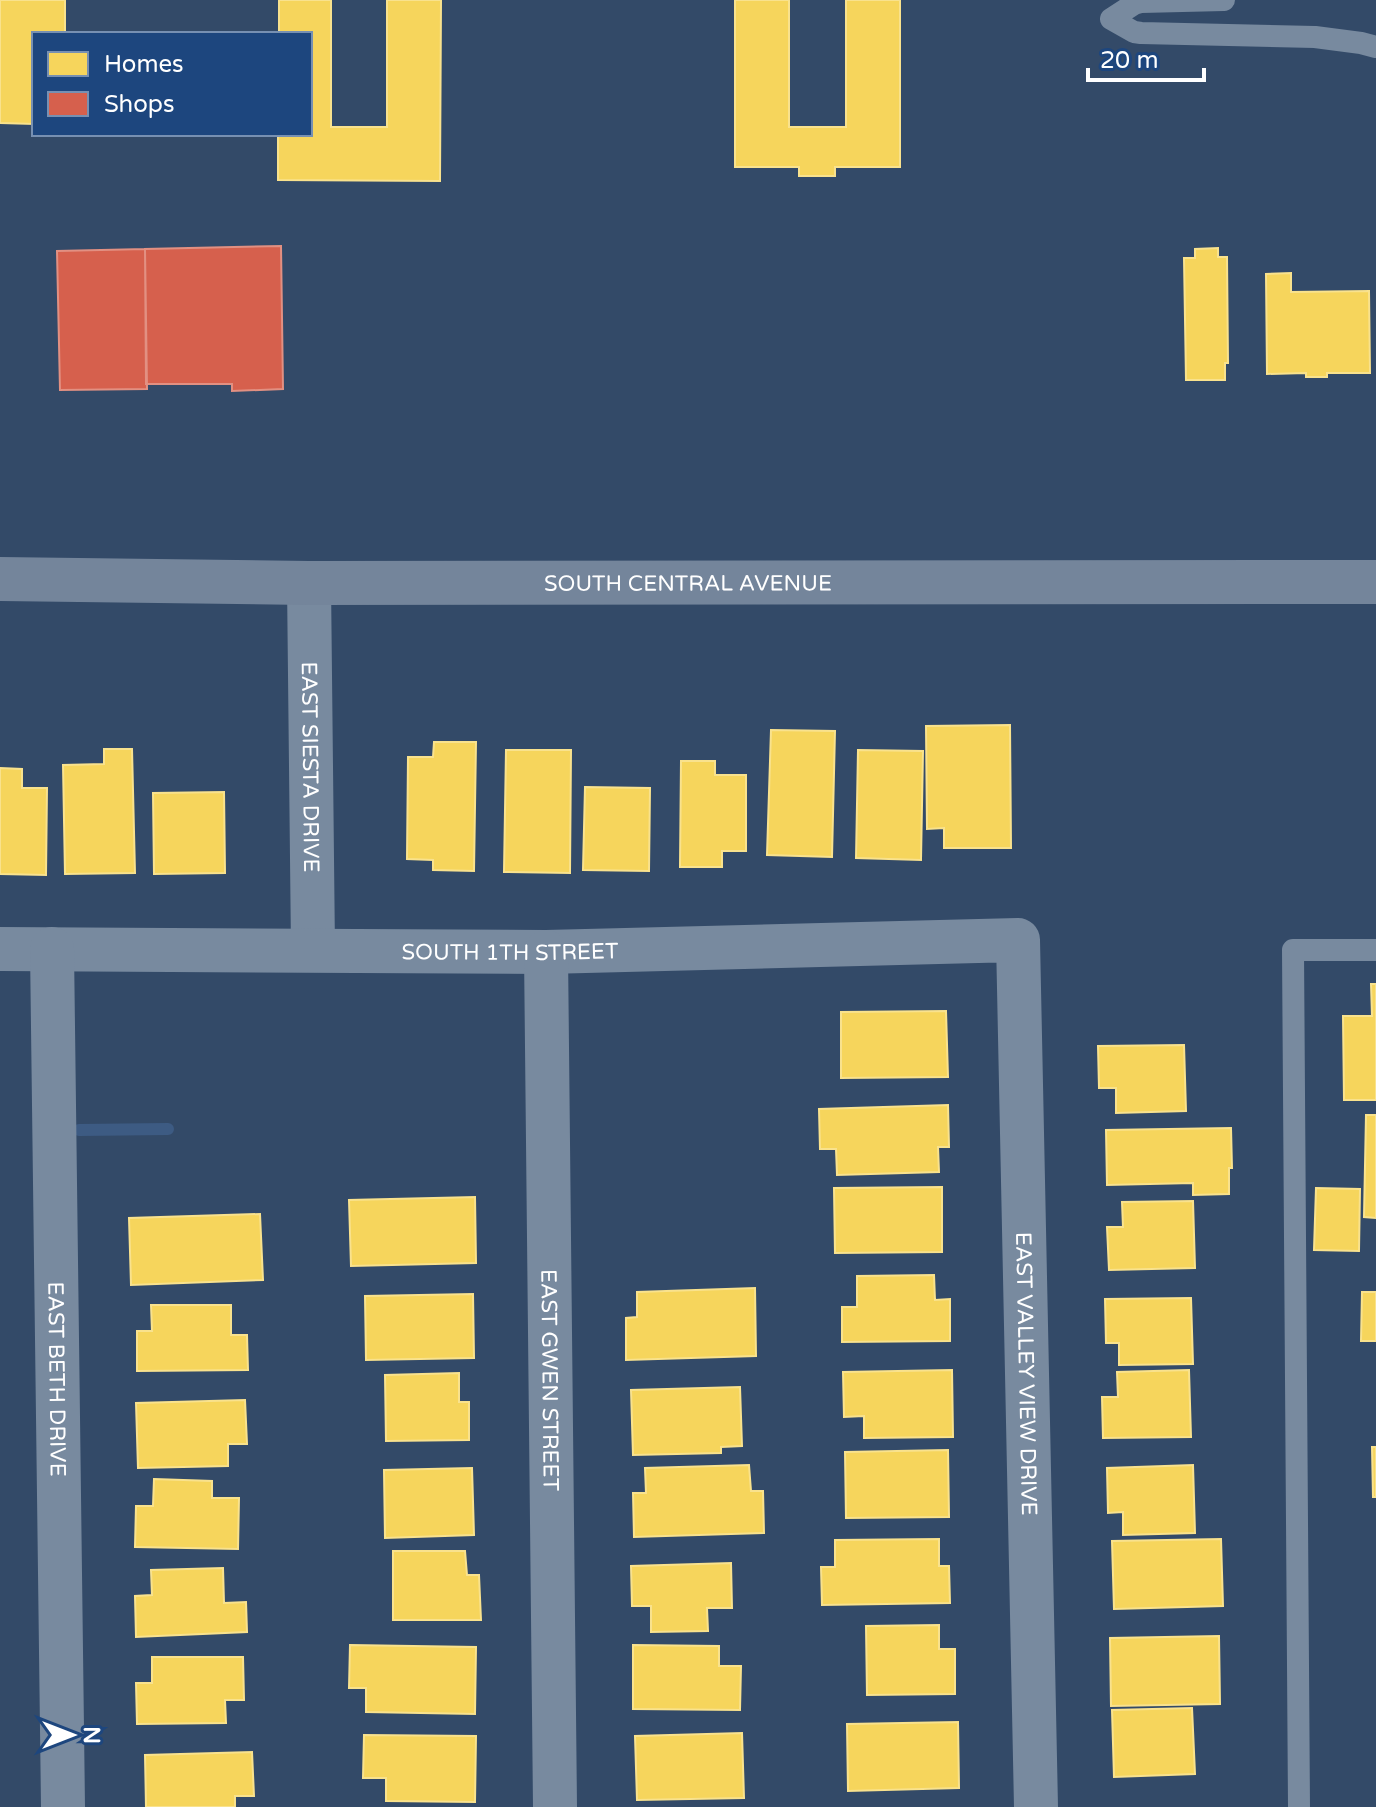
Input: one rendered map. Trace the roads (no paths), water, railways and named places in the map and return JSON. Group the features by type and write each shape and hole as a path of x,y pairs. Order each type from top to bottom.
{"main road":[{"name":"SOUTH CENTRAL AVENUE","path":"0,579 309,583 1376,582"}],"street":[{"name":"EAST SIESTA DRIVE","path":"309,583 313,950"},
{"name":"SOUTH 1TH STREET","path":"0,949 546,952 1018,940"},
{"name":"EAST VALLEY VIEW DRIVE","path":"1018,940 1036,1807"},
{"name":"EAST BETH DRIVE","path":"52,949 63,1807"},
{"name":"EAST GWEN STREET","path":"546,952 555,1807"}],"lane":[{"path":"1224,0 1141,2 1111,19 1141,33 1315,37 1376,47"},
{"path":"1299,1807 1293,950 1376,950"}],"waterway":[{"path":"79,1130 168,1129"}]}
